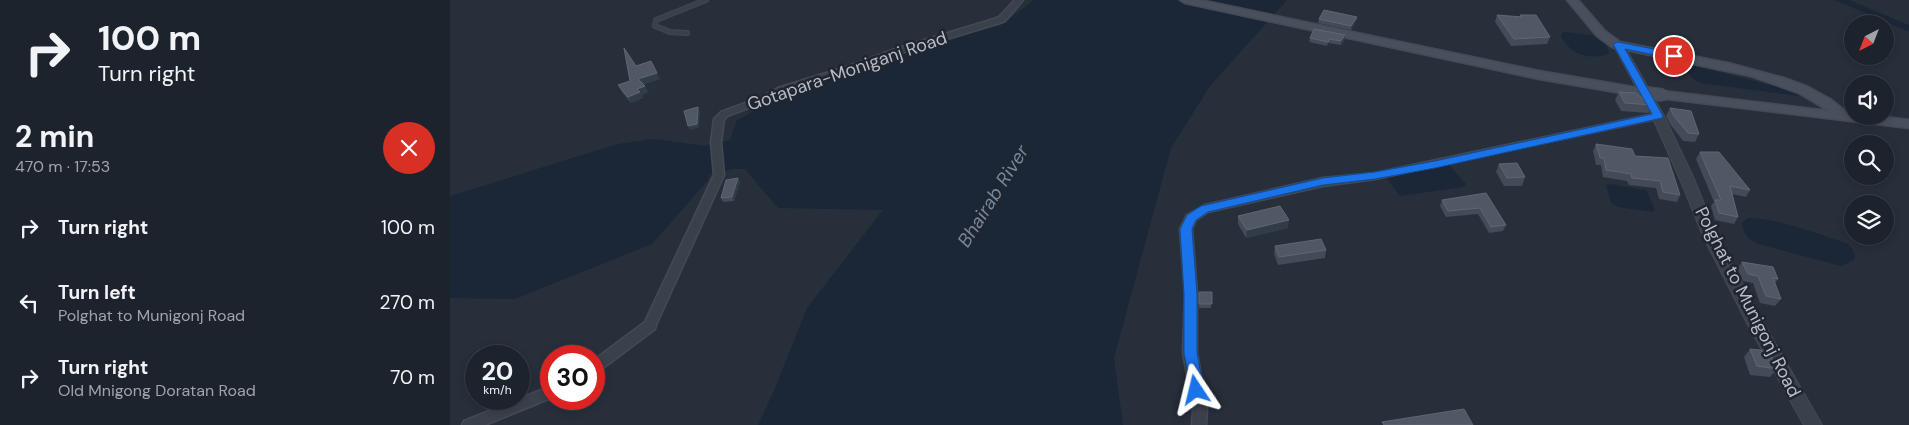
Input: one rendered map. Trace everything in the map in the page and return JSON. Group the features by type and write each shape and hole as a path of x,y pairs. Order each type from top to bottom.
{"main road":[{"path":"1185,0 1540,75 1639,92 1909,124"},
{"path":"1572,0 1610,42 1702,62 1792,85 1806,90 1831,104 1843,115"}],"street":[{"name":"Gotapara-Moniganj Road","path":"605,359 650,325 719,175 716,142 719,120 724,114 765,99 781,90 852,68 904,49 997,21 1019,0"},
{"name":"Polghat to Munigonj Road","path":"1618,44 1658,116 1688,179 1710,236 1753,320 1813,425"},
{"path":"1199,425 1200,408 1190,353 1191,294 1186,229 1191,218 1205,209 1323,182 1375,176 1487,154 1658,116"},
{"path":"469,425 540,396"}],"lane":[{"path":"687,33 670,32 660,29 655,26 656,20 706,0"}],"water":[{"name":"Bhairab River","path":"1034,0 1287,0 1210,86 1171,148 1114,358 1123,425 758,425 807,308 883,210 778,208 745,169 732,169 709,175 708,180 652,244 515,299 450,298 450,196 618,144 654,139 705,146 730,140 737,120 781,97 928,42 1008,20"},
{"path":"1562,33 1599,36 1603,38 1609,52 1607,55 1586,56 1575,52 1561,37"},
{"path":"1680,62 1796,92 1798,96 1700,83 1693,79"},
{"path":"1449,165 1466,184 1463,187 1400,196 1387,178"},
{"path":"1606,185 1646,190 1655,210 1653,212 1618,207 1611,203"},
{"path":"1748,218 1760,219 1810,231 1844,242 1844,245 1848,245 1855,255 1854,260 1841,266 1758,244 1745,233 1742,223"}],"building":[{"path":"1324,10 1357,17 1351,26 1319,19"},
{"path":"1497,15 1522,17 1520,15 1536,15 1550,37 1514,39"},
{"path":"1314,29 1345,35 1341,41 1329,39 1328,42 1310,38"},
{"path":"624,48 636,66 651,61 657,73 638,79 645,86 637,89 640,92 628,97 618,85 630,81"},
{"path":"1619,92 1635,93 1652,105 1625,103"},
{"path":"698,107 697,124 688,126 684,111"},
{"path":"1670,108 1691,111 1699,134 1688,133"},
{"path":"1596,144 1632,149 1635,156 1668,158 1680,195 1663,192 1660,181 1632,178 1631,174 1606,170 1604,158 1600,158"},
{"path":"1700,152 1719,152 1750,190 1730,186 1738,217 1719,213 1715,200 1721,200"},
{"path":"1517,163 1525,177 1507,178 1499,164"},
{"path":"738,178 732,197 721,198 726,180"},
{"path":"1486,193 1506,225 1491,227 1480,208 1448,211 1442,200"},
{"path":"1280,206 1289,220 1247,230 1238,216"},
{"path":"1321,239 1326,250 1279,257 1275,246"},
{"path":"1742,262 1773,267 1778,279 1773,278 1781,299 1766,296 1758,276 1748,274"},
{"path":"1199,292 1212,292 1212,304 1199,304"},
{"path":"1750,349 1769,351 1777,369 1757,366"},
{"path":"1464,409 1473,425 1384,425 1382,422"}],"waterway":[{"path":"1840,0 1909,29"}],"route":[{"path":"1196,390 1190,353 1191,294 1186,229 1191,218 1205,209 1323,182 1375,176 1505,150 1636,119 1658,116 1618,44 1674,56"}]}
